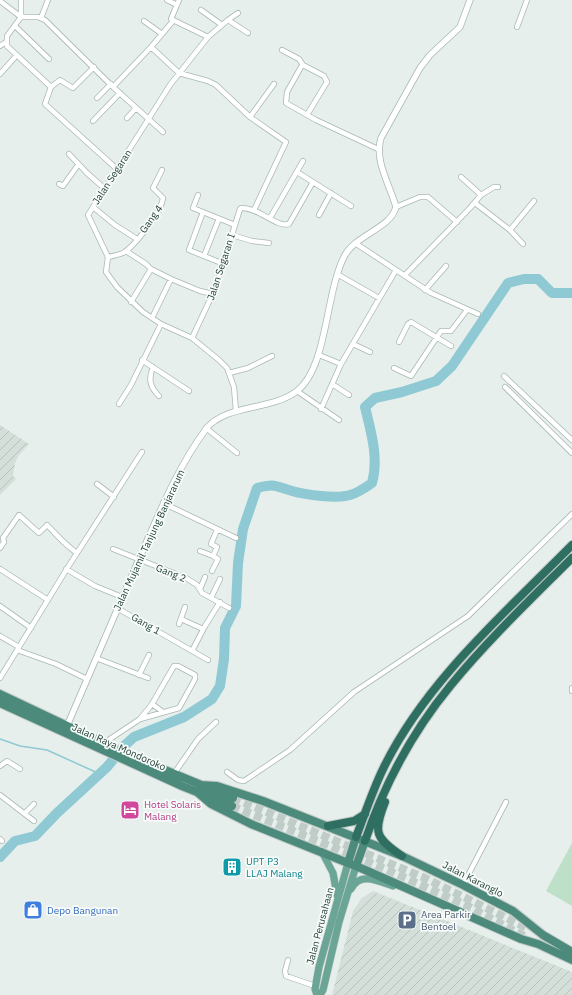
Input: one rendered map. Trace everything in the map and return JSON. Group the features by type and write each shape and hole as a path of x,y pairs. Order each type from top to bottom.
{"highway":[{"path":"348,863 364,814 384,766 411,720 462,657 572,545"},
{"path":"356,866 373,817 404,754 451,685 572,558"},
{"path":"402,856 383,842 378,835 377,830 381,814 389,791 406,758 433,716 455,689 468,666"},
{"name":"Jalan Raya Mondoroko","path":"0,694 104,744 109,750"},
{"name":"Jalan Raya Mondoroko","path":"0,703 232,802"},
{"name":"Jalan Raya Mondoroko","path":"129,759 173,775 199,789 217,786 356,837"},
{"path":"199,789 207,801 251,824 356,866 521,939 538,944"},
{"path":"328,826 354,821 364,814"},
{"name":"Jalan Karanglo","path":"356,837 402,856 513,911 533,925 543,936 572,952"},
{"path":"527,928 543,936"},
{"path":"524,936 572,960"}],"main road":[{"path":"322,852 333,873 341,900"},
{"name":"Jalan Perusahaan","path":"348,863 341,900 323,990 318,995 315,986 341,900 356,866"},
{"path":"341,900 355,883 364,879 374,879 427,898"}],"street":[{"path":"21,0 21,17 7,36 7,46 51,87"},
{"path":"41,18 48,0"},
{"path":"167,0 178,2 171,17 173,21"},
{"path":"457,222 428,197 420,197 396,207 381,163 380,141 420,68 462,23 470,0"},
{"path":"517,27 527,0"},
{"path":"0,1 21,17 41,18 94,66 112,86 163,132"},
{"path":"201,10 222,25"},
{"name":"Jalan Segaran","path":"236,411 234,387 229,373 216,357 192,338 161,324 152,318 131,302 107,274 106,270 108,257 88,217 89,212 118,170 148,119 179,73 208,37 238,13"},
{"path":"228,20 248,33"},
{"path":"144,21 162,34"},
{"path":"97,98 112,86 151,47 173,21"},
{"path":"173,21 208,37"},
{"path":"15,26 49,59"},
{"path":"0,46 6,42"},
{"path":"151,47 179,73 208,81 216,85 250,117 286,142 254,210 282,225 289,224 293,221 312,182"},
{"path":"282,50 299,59 304,65 324,76 327,82 307,115"},
{"path":"0,74 16,56"},
{"path":"304,65 300,68 285,99 287,104 314,119 380,150"},
{"path":"94,66 74,87 70,87 61,80 51,87 45,101 46,106 118,170"},
{"path":"250,117 274,84"},
{"path":"93,121 120,93"},
{"path":"127,118 136,108"},
{"path":"69,154 78,165 105,189"},
{"path":"270,218 303,161"},
{"path":"59,184 63,186 78,165"},
{"name":"Gang 4","path":"108,257 126,251 137,239 163,203 164,198 153,188 162,170"},
{"path":"297,172 351,206"},
{"path":"461,177 481,195"},
{"path":"405,275 481,195 498,187"},
{"path":"319,215 331,193"},
{"path":"198,195 193,208 235,225"},
{"path":"510,230 534,200"},
{"path":"475,203 510,230 522,244"},
{"path":"93,207 115,225 137,239"},
{"name":"Jalan Mujamil Tanjung Banjararum","path":"67,726 163,503 187,458 206,428 217,417 236,411 269,404 296,391 309,380 319,355 327,310 337,274 345,255 355,243 388,220 395,212 396,207"},
{"name":"Jalan Segaran I","path":"192,338 213,294 224,264 235,225 242,208 254,210"},
{"path":"203,212 189,249 224,264"},
{"path":"204,256 218,221"},
{"path":"232,235 252,241 269,243"},
{"path":"355,243 405,275 425,290 478,314"},
{"path":"126,251 151,269 171,279 200,291 213,294"},
{"path":"425,290 446,266"},
{"path":"131,302 151,269"},
{"path":"321,409 341,364 396,270"},
{"path":"337,274 379,298"},
{"path":"152,318 171,279"},
{"path":"394,368 410,376 441,330 451,331 467,310"},
{"path":"399,342 408,324 411,322 437,336 451,346"},
{"path":"119,404 131,385 161,324"},
{"path":"354,344 370,352"},
{"path":"319,355 341,364"},
{"path":"229,373 248,368 272,356"},
{"path":"142,360 189,391"},
{"path":"153,367 150,373 150,384 159,396"},
{"path":"504,376 572,440"},
{"path":"332,384 349,395"},
{"path":"505,387 572,453"},
{"path":"296,391 339,420"},
{"path":"548,429 554,423"},
{"path":"206,428 237,453"},
{"path":"0,678 76,553 142,452"},
{"path":"97,484 114,497"},
{"path":"163,503 236,538"},
{"path":"227,772 238,780 244,781 279,758 354,692 468,616 572,514"},
{"path":"0,548 4,542 2,538 19,515 40,533 47,525 57,534 59,540 76,553"},
{"path":"213,556 217,548 212,545 211,542 217,530"},
{"name":"Gang 2","path":"113,549 186,578 197,585 202,593 229,608"},
{"path":"200,551 218,559 212,571"},
{"path":"0,569 48,600"},
{"path":"66,569 95,586 122,597"},
{"path":"200,589 205,577"},
{"path":"211,598 220,579"},
{"path":"192,651 203,629 220,602"},
{"path":"0,606 31,628"},
{"path":"179,624 185,607"},
{"name":"Gang 1","path":"117,608 208,660"},
{"path":"181,619 203,629"},
{"path":"0,636 18,648 87,679"},
{"path":"139,675 149,654"},
{"path":"96,658 148,678"},
{"path":"104,744 140,719 152,704 174,666 178,666 193,674 195,680 181,706 176,710 163,712 140,719"},
{"path":"152,704 163,712"},
{"path":"173,775 198,739 216,722"},
{"path":"0,766 7,761 20,769"},
{"path":"0,794 34,821"},
{"path":"463,885 506,802"},
{"path":"25,813 34,804"},
{"path":"288,960 285,971 286,976 315,986"}],"shaded area":[{"path":"0,425 29,444 19,455 15,463 13,476 16,479 0,495"},
{"path":"373,891 572,972 572,995 332,995 353,911 362,898"}],"green space":[{"path":"572,843 572,906 546,891"}],"waterway":[{"path":"0,857 15,841 35,836 57,813 107,767 125,745 134,737 184,717 212,699 220,686 224,659 225,628 236,606 238,563 243,529 257,488 275,486 305,494 337,497 359,492 372,483 375,464 370,426 365,407 375,398 402,392 436,381 452,366 508,283 524,279 538,279 552,293 572,293"},
{"path":"0,739 20,746 47,750 100,774"}],"tunnel":[{"path":"233,798 425,878 527,928"},
{"path":"232,806 369,862 466,905 524,936"}],"place":[{"name":"Hotel Solaris Malang","path":"130,810"},
{"name":"UPT P3 LLAJ Malang","path":"232,867"},
{"name":"Depo Bangunan","path":"33,910"},
{"name":"Area Parkir Bentoel","path":"407,920"}]}
